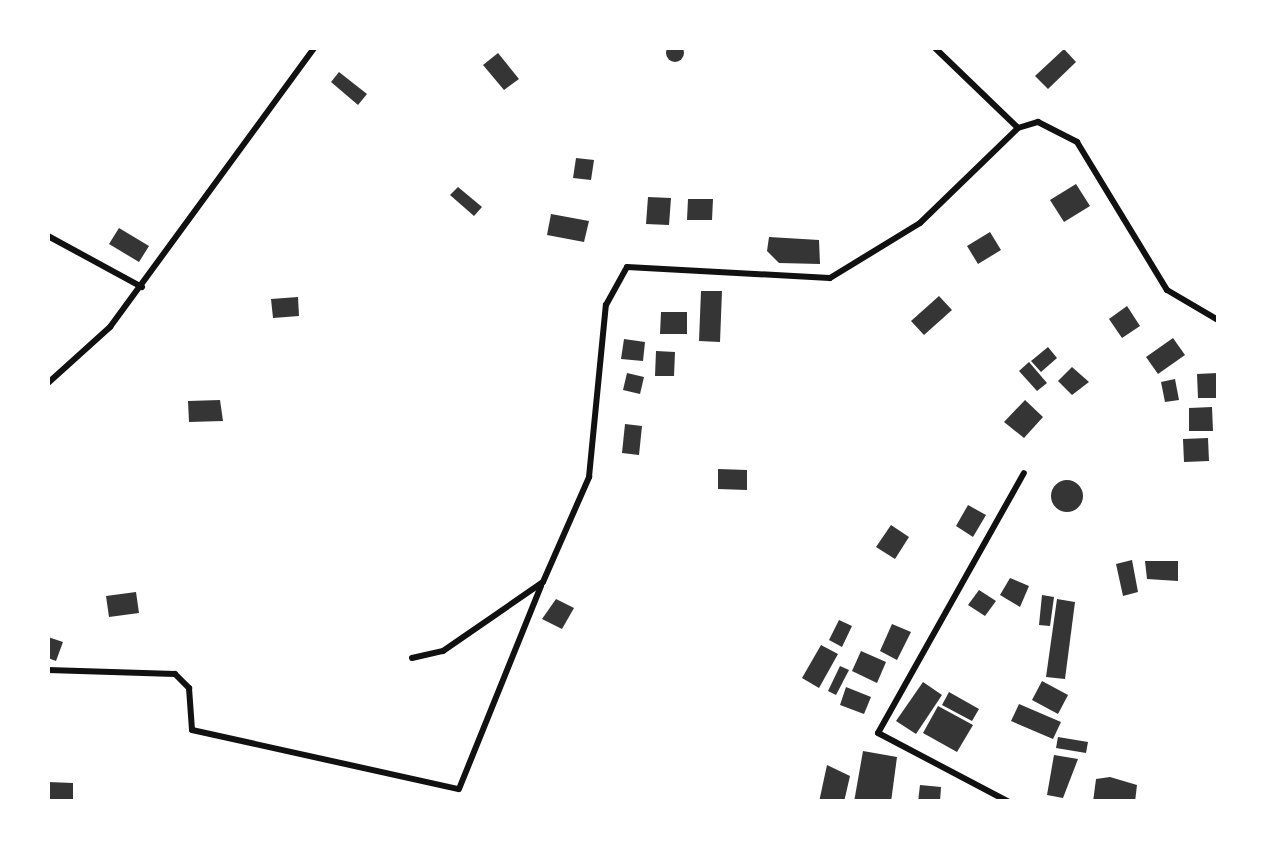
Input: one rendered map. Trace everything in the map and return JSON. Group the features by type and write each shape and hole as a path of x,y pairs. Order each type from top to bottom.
{"street":[{"path":"48,382 78,362 142,287 314,48"},
{"path":"934,48 1018,128"},
{"path":"48,670 175,674 189,688 192,730 459,789 542,582 590,477 606,305 627,267 830,278 920,223 1018,128 1038,122 1077,142 1142,261 1166,290 1218,320"},
{"path":"48,236 142,287"},
{"path":"1009,802 878,733 1024,474"},
{"path":"412,658 443,651 542,582"}],"building":[{"path":"675,44 684,53 675,62 666,53"},
{"path":"1064,49 1076,62 1048,89 1035,76"},
{"path":"498,53 519,79 504,90 483,65"},
{"path":"339,72 367,94 358,105 331,82"},
{"path":"576,158 594,160 591,180 573,178"},
{"path":"1076,184 1090,206 1064,222 1050,200"},
{"path":"458,187 482,207 474,216 450,195"},
{"path":"648,197 671,198 669,225 646,224"},
{"path":"688,199 713,199 712,220 687,220"},
{"path":"551,214 589,221 584,242 547,235"},
{"path":"119,228 149,246 139,262 109,244"},
{"path":"990,232 1001,250 978,264 967,246"},
{"path":"769,237 819,240 820,264 779,263 767,251"},
{"path":"701,291 722,291 720,342 699,341"},
{"path":"939,296 952,310 924,335 911,321"},
{"path":"298,297 299,316 273,318 271,299"},
{"path":"1127,306 1140,326 1122,338 1109,319"},
{"path":"661,312 687,312 687,334 660,334"},
{"path":"1173,338 1185,355 1158,374 1146,357"},
{"path":"624,339 645,342 643,361 621,359"},
{"path":"1048,347 1057,358 1041,372 1031,361"},
{"path":"656,351 675,352 674,376 655,376"},
{"path":"1029,362 1047,383 1037,391 1019,371"},
{"path":"1072,367 1089,382 1072,395 1058,381"},
{"path":"627,373 644,377 640,394 623,390"},
{"path":"1218,373 1218,398 1198,398 1197,374"},
{"path":"1175,379 1179,400 1165,402 1161,382"},
{"path":"220,400 223,421 189,422 188,401"},
{"path":"1025,400 1043,417 1024,438 1004,422"},
{"path":"1212,407 1213,431 1189,431 1189,408"},
{"path":"625,424 642,426 639,455 622,453"},
{"path":"1208,438 1209,461 1184,462 1183,439"},
{"path":"718,469 747,470 747,490 718,489"},
{"path":"1067,480 1078,485 1083,496 1078,507 1067,512 1056,507 1051,496 1056,485"},
{"path":"968,505 986,515 973,537 956,526"},
{"path":"891,525 909,537 895,559 876,547"},
{"path":"1132,560 1138,592 1123,596 1116,564"},
{"path":"1145,561 1178,561 1178,581 1147,579"},
{"path":"1010,578 1029,586 1020,607 1000,595"},
{"path":"979,590 996,601 985,616 968,605"},
{"path":"136,592 139,613 109,617 106,596"},
{"path":"1042,595 1054,597 1050,626 1039,625"},
{"path":"556,599 574,608 562,629 542,619"},
{"path":"1057,599 1075,602 1065,679 1046,677"},
{"path":"839,620 852,626 842,647 829,640"},
{"path":"892,624 911,632 897,660 880,651"},
{"path":"48,637 63,642 56,661 48,658"},
{"path":"821,645 838,654 819,688 802,678"},
{"path":"861,651 886,662 877,683 852,671"},
{"path":"840,666 849,670 836,695 828,691"},
{"path":"1042,681 1068,695 1058,714 1032,700"},
{"path":"923,682 942,695 916,734 896,721"},
{"path":"846,687 871,697 864,714 840,705"},
{"path":"949,692 979,709 972,721 942,705"},
{"path":"1019,704 1061,722 1053,739 1011,721"},
{"path":"938,706 973,725 957,752 923,733"},
{"path":"1058,737 1088,742 1086,753 1056,748"},
{"path":"863,751 897,757 891,802 854,802"},
{"path":"1054,755 1078,759 1063,798 1047,795"},
{"path":"827,765 850,776 844,802 819,802"},
{"path":"1110,777 1137,785 1135,802 1093,802 1096,779"},
{"path":"48,782 73,783 73,802 48,802"},
{"path":"920,785 941,787 940,802 918,802"}]}
